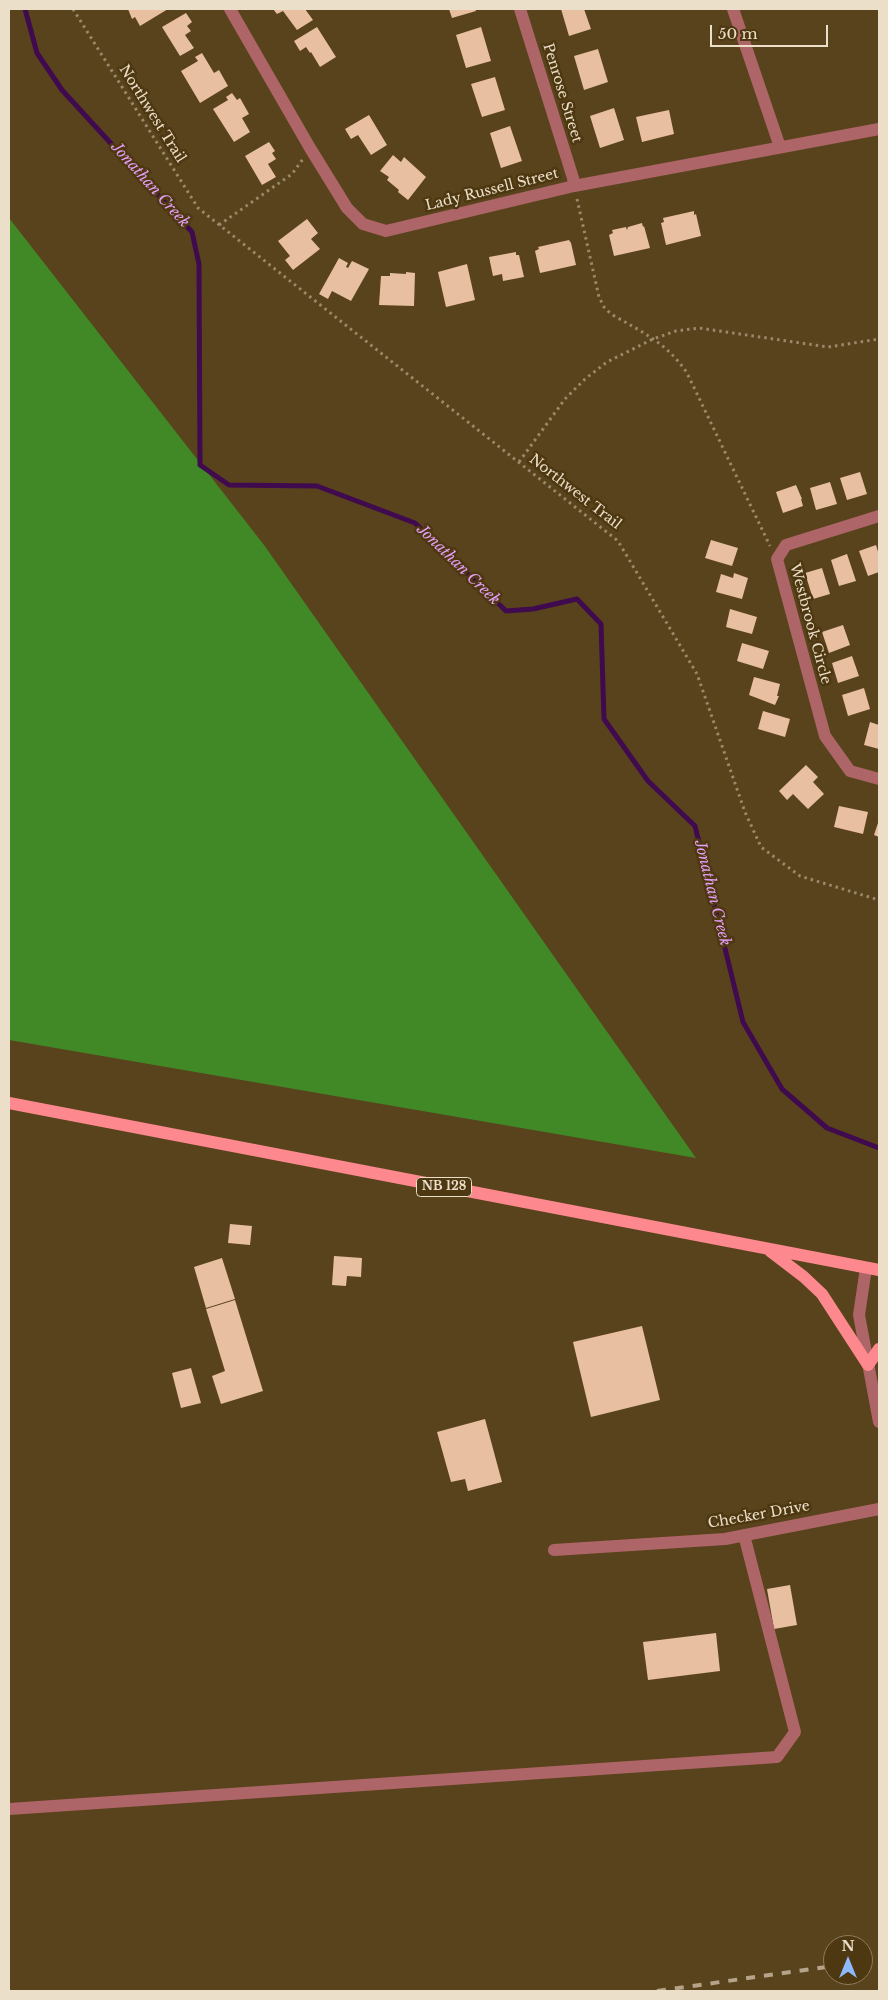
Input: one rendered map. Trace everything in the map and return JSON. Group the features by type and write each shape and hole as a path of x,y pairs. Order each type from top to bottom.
{"main road":[{"name":"NB 128","path":"9,1103 879,1270"},
{"path":"768,1249 804,1277 822,1294 868,1365 879,1349"}],"street":[{"name":"Lady Russell Street","path":"230,9 347,208 363,224 386,231 574,186 879,129"},
{"name":"Penrose Street","path":"520,9 574,186"},
{"path":"733,9 780,148"},
{"name":"Westbrook Circle","path":"879,516 786,545 776,559 825,736 850,771 879,779"},
{"path":"866,1268 859,1315 879,1422"},
{"name":"Checker Drive","path":"554,1550 725,1539 879,1509"},
{"path":"9,1809 777,1757 795,1732 744,1535"}],"path":[{"name":"Northwest Trail","path":"73,9 198,208 618,541 698,674 745,812 761,847 800,876 879,900"},
{"path":"219,225 292,174 310,148"},
{"path":"574,186 604,307 611,314 667,347 688,373 776,559"},
{"path":"519,462 565,399 585,379 607,362 653,339 676,331 699,328 828,347 879,339"}],"green space":[{"path":"9,218 264,545 696,1158 9,1040"}],"building":[{"path":"128,9 168,9 140,26 135,17 132,19"},
{"path":"273,9 305,9 313,20 297,30 283,11 277,14"},
{"path":"449,9 475,9 476,11 452,18"},
{"path":"561,9 584,9 591,29 569,36"},
{"path":"186,13 192,22 187,26 191,31 185,35 194,48 180,56 162,27"},
{"path":"317,27 336,57 320,67 306,47 300,51 294,41"},
{"path":"481,27 491,61 466,68 456,35"},
{"path":"598,49 608,82 584,90 574,56"},
{"path":"202,53 214,73 219,70 228,86 200,103 181,71 198,61 195,57"},
{"path":"495,77 505,110 482,117 471,84"},
{"path":"232,93 237,100 240,98 249,114 242,118 250,132 234,142 213,109 228,100 226,97"},
{"path":"614,108 624,140 600,148 590,116"},
{"path":"669,110 674,134 642,142 636,117"},
{"path":"369,115 387,145 371,155 358,135 351,139 345,129"},
{"path":"510,126 522,161 501,168 490,133"},
{"path":"269,142 275,151 272,153 276,159 268,164 276,177 262,185 245,156"},
{"path":"393,155 401,162 404,157 426,177 408,200 387,180 389,177 380,171"},
{"path":"694,211 701,236 666,245 661,223 664,222 663,218"},
{"path":"307,219 318,233 311,239 320,249 293,270 285,260 290,256 278,241"},
{"path":"642,223 650,248 614,256 609,235 613,233 612,230 626,227 627,230 628,227"},
{"path":"569,240 576,265 540,273 535,251 539,249 538,247"},
{"path":"516,252 516,255 519,255 524,277 503,281 502,274 493,276 489,257"},
{"path":"339,258 348,263 346,267 348,268 352,261 369,269 351,301 332,291 328,299 319,294"},
{"path":"467,264 475,300 446,307 438,272"},
{"path":"406,272 415,273 414,306 379,305 381,276 390,276 390,273 406,274"},
{"path":"860,472 867,494 847,500 840,478"},
{"path":"830,482 837,504 816,510 810,488"},
{"path":"796,485 803,506 783,513 776,492"},
{"path":"711,540 738,548 732,566 705,558"},
{"path":"876,545 879,555 879,572 868,576 859,551"},
{"path":"847,554 856,581 839,586 831,560"},
{"path":"822,568 830,594 813,599 805,573"},
{"path":"734,573 748,578 742,599 716,592 721,574 733,578"},
{"path":"730,609 757,617 752,634 726,627"},
{"path":"843,625 850,645 829,653 822,632"},
{"path":"742,643 769,651 763,669 737,661"},
{"path":"852,656 859,676 838,683 832,663"},
{"path":"754,677 780,684 777,696 779,696 775,705 749,695"},
{"path":"864,688 870,709 848,716 842,695"},
{"path":"763,711 790,719 785,737 758,729"},
{"path":"870,722 879,725 879,749 864,745"},
{"path":"806,765 818,777 813,782 824,794 808,809 793,794 787,800 779,791"},
{"path":"839,806 868,812 863,834 834,827"},
{"path":"879,820 879,837 874,835"},
{"path":"230,1224 252,1226 250,1245 228,1243"},
{"path":"334,1256 362,1258 361,1277 347,1276 346,1286 332,1285"},
{"path":"222,1258 235,1299 206,1308 194,1267"},
{"path":"235,1300 263,1391 221,1404 212,1376 225,1371 206,1309"},
{"path":"642,1326 660,1400 591,1417 573,1342"},
{"path":"191,1368 201,1403 181,1408 172,1373"},
{"path":"485,1419 502,1482 468,1491 465,1479 451,1482 437,1432"},
{"path":"790,1585 797,1625 774,1629 767,1589"},
{"path":"716,1633 720,1671 648,1680 643,1642"}],"waterway":[{"name":"Jonathan Creek","path":"25,9 37,53 62,90 192,232 199,264 200,465 229,485 317,486 415,523 506,611 533,609 577,599 601,624 604,719 648,781 695,826 743,1022 782,1089 827,1128 879,1148"}],"railway":[{"path":"873,1961 879,1960"},
{"path":"657,1991 823,1967"}]}
